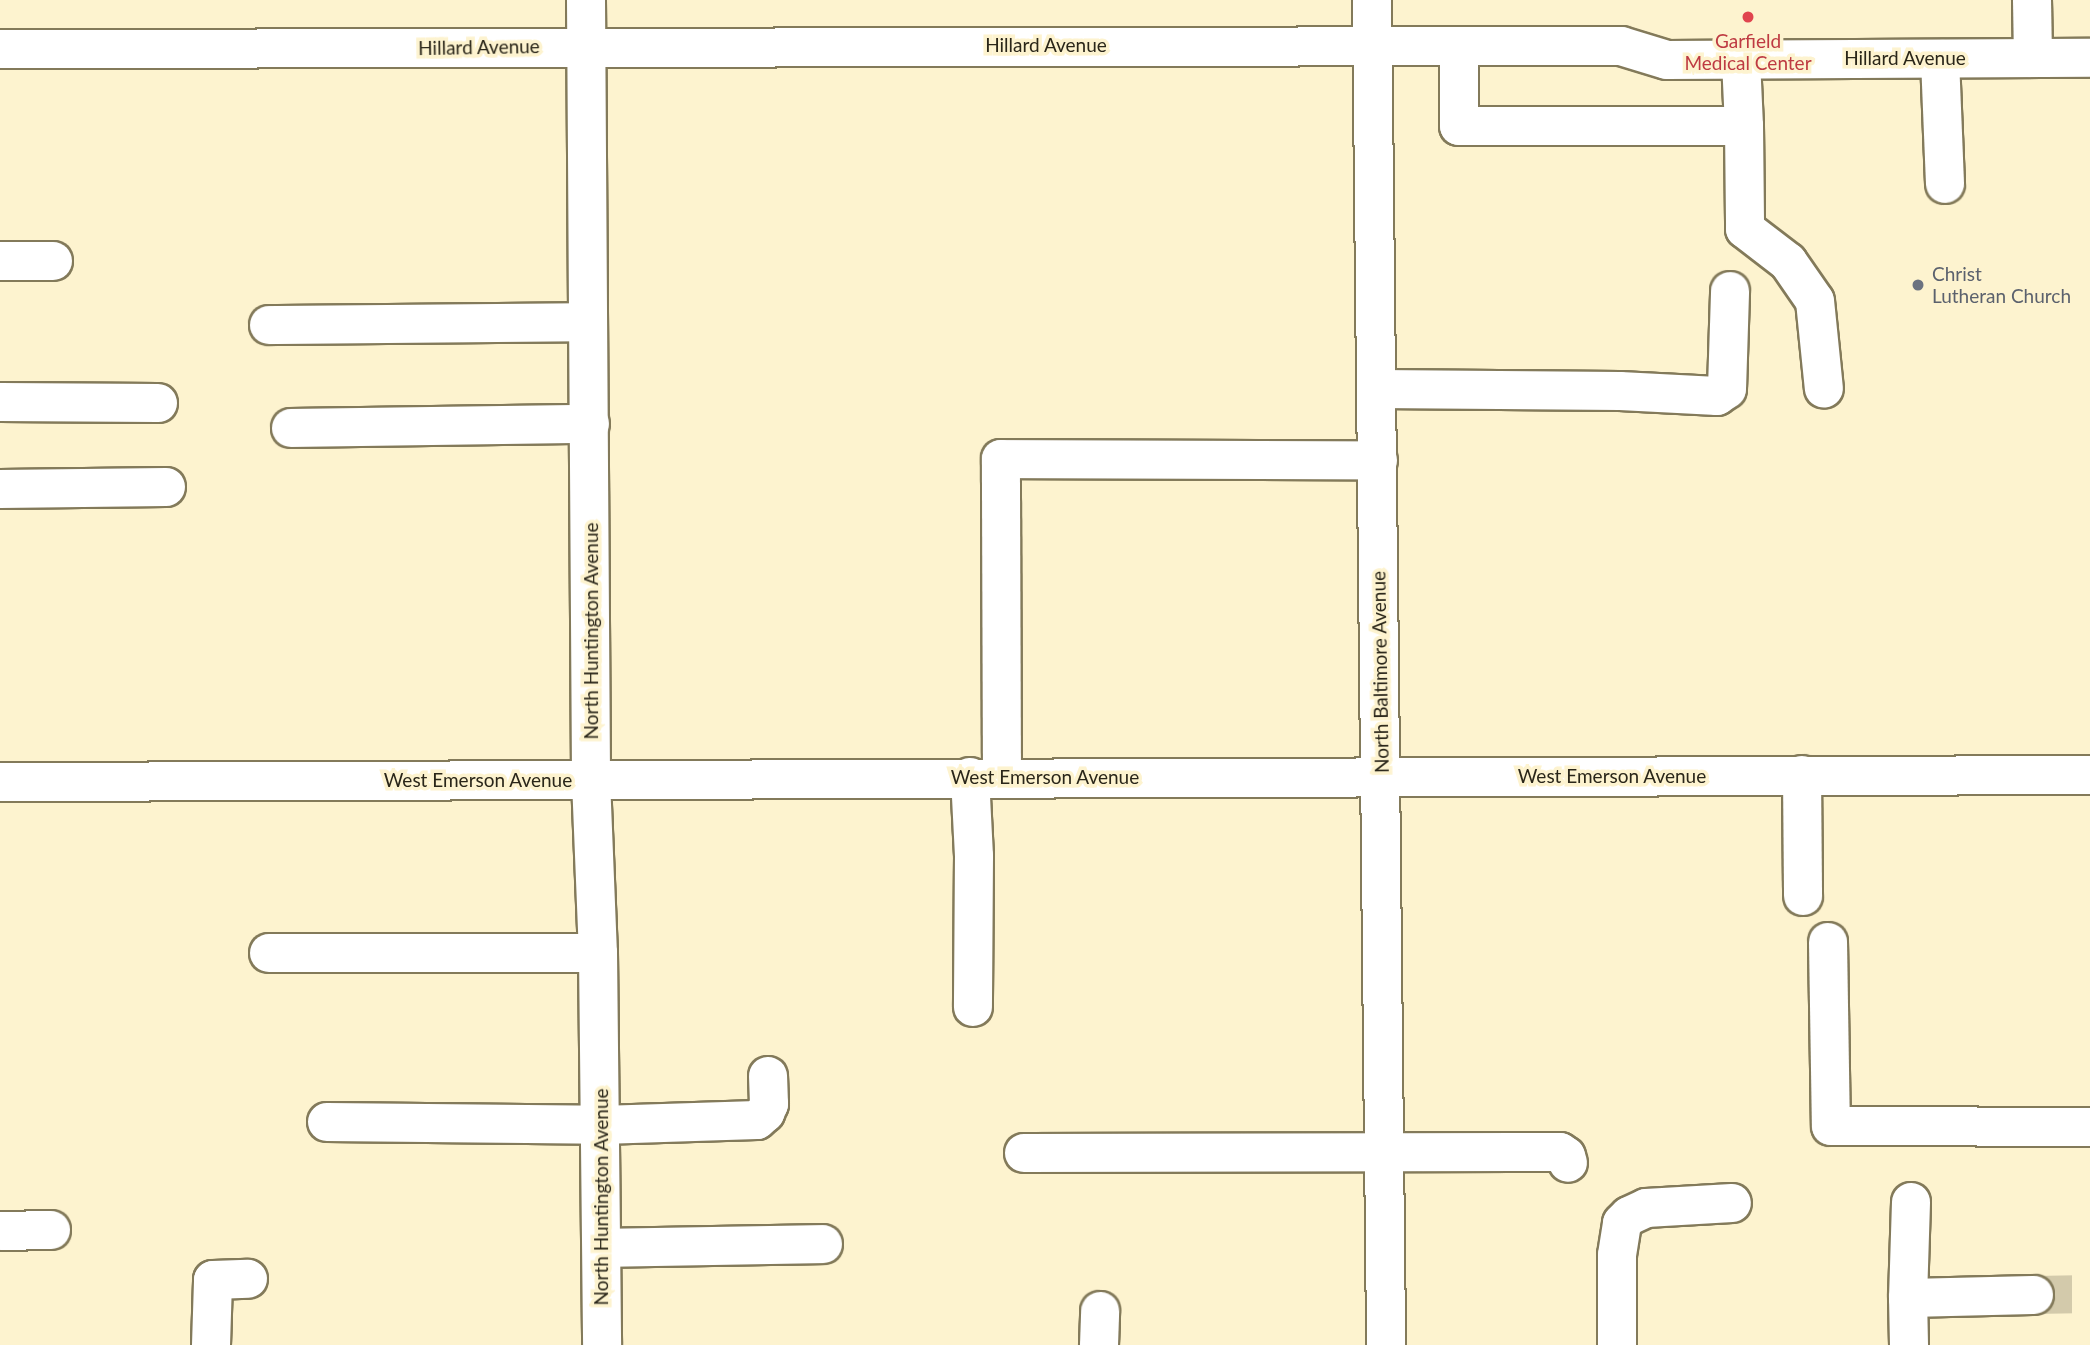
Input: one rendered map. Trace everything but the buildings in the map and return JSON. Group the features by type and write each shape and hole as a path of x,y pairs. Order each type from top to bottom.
{"street":[{"name":"North Huntington Avenue","path":"586,0 591,780 598,953 602,1345"},
{"name":"North Baltimore Avenue","path":"1372,0 1386,1345"},
{"path":"2032,0 2033,58"},
{"name":"Hillard Avenue","path":"0,49 1622,46 1667,60 2090,58"},
{"path":"1459,47 1459,126 1744,126"},
{"path":"1741,59 1745,229 1788,262 1815,300 1824,389"},
{"path":"1940,59 1945,184"},
{"path":"0,261 53,261"},
{"path":"1378,389 1620,391 1717,396 1727,389 1730,291"},
{"path":"269,325 588,322"},
{"path":"0,402 158,403"},
{"path":"291,428 590,424"},
{"path":"973,1007 974,856 986,777 1001,459 1378,460"},
{"path":"0,489 166,487"},
{"path":"1802,775 1803,896"},
{"name":"West Emerson Avenue","path":"0,782 2090,775"},
{"path":"1828,942 1831,1126 2090,1126"},
{"path":"269,953 598,953"},
{"path":"327,1122 601,1125 757,1120 765,1113 769,1104 768,1076"},
{"path":"1024,1153 1560,1152 1566,1156 1568,1163"},
{"path":"1909,1345 1911,1202"},
{"path":"1617,1345 1617,1255 1622,1223 1629,1216 1646,1208 1732,1203"},
{"path":"0,1231 51,1230"},
{"path":"602,1248 823,1244"},
{"path":"211,1345 213,1280 248,1279"},
{"path":"1908,1298 2034,1295"}],"tunnel":[{"path":"2034,1295 2090,1294"}],"place":[{"name":"Garfield Medical Center","path":"1748,17"},
{"name":"Christ Lutheran Church","path":"1918,285"}]}
